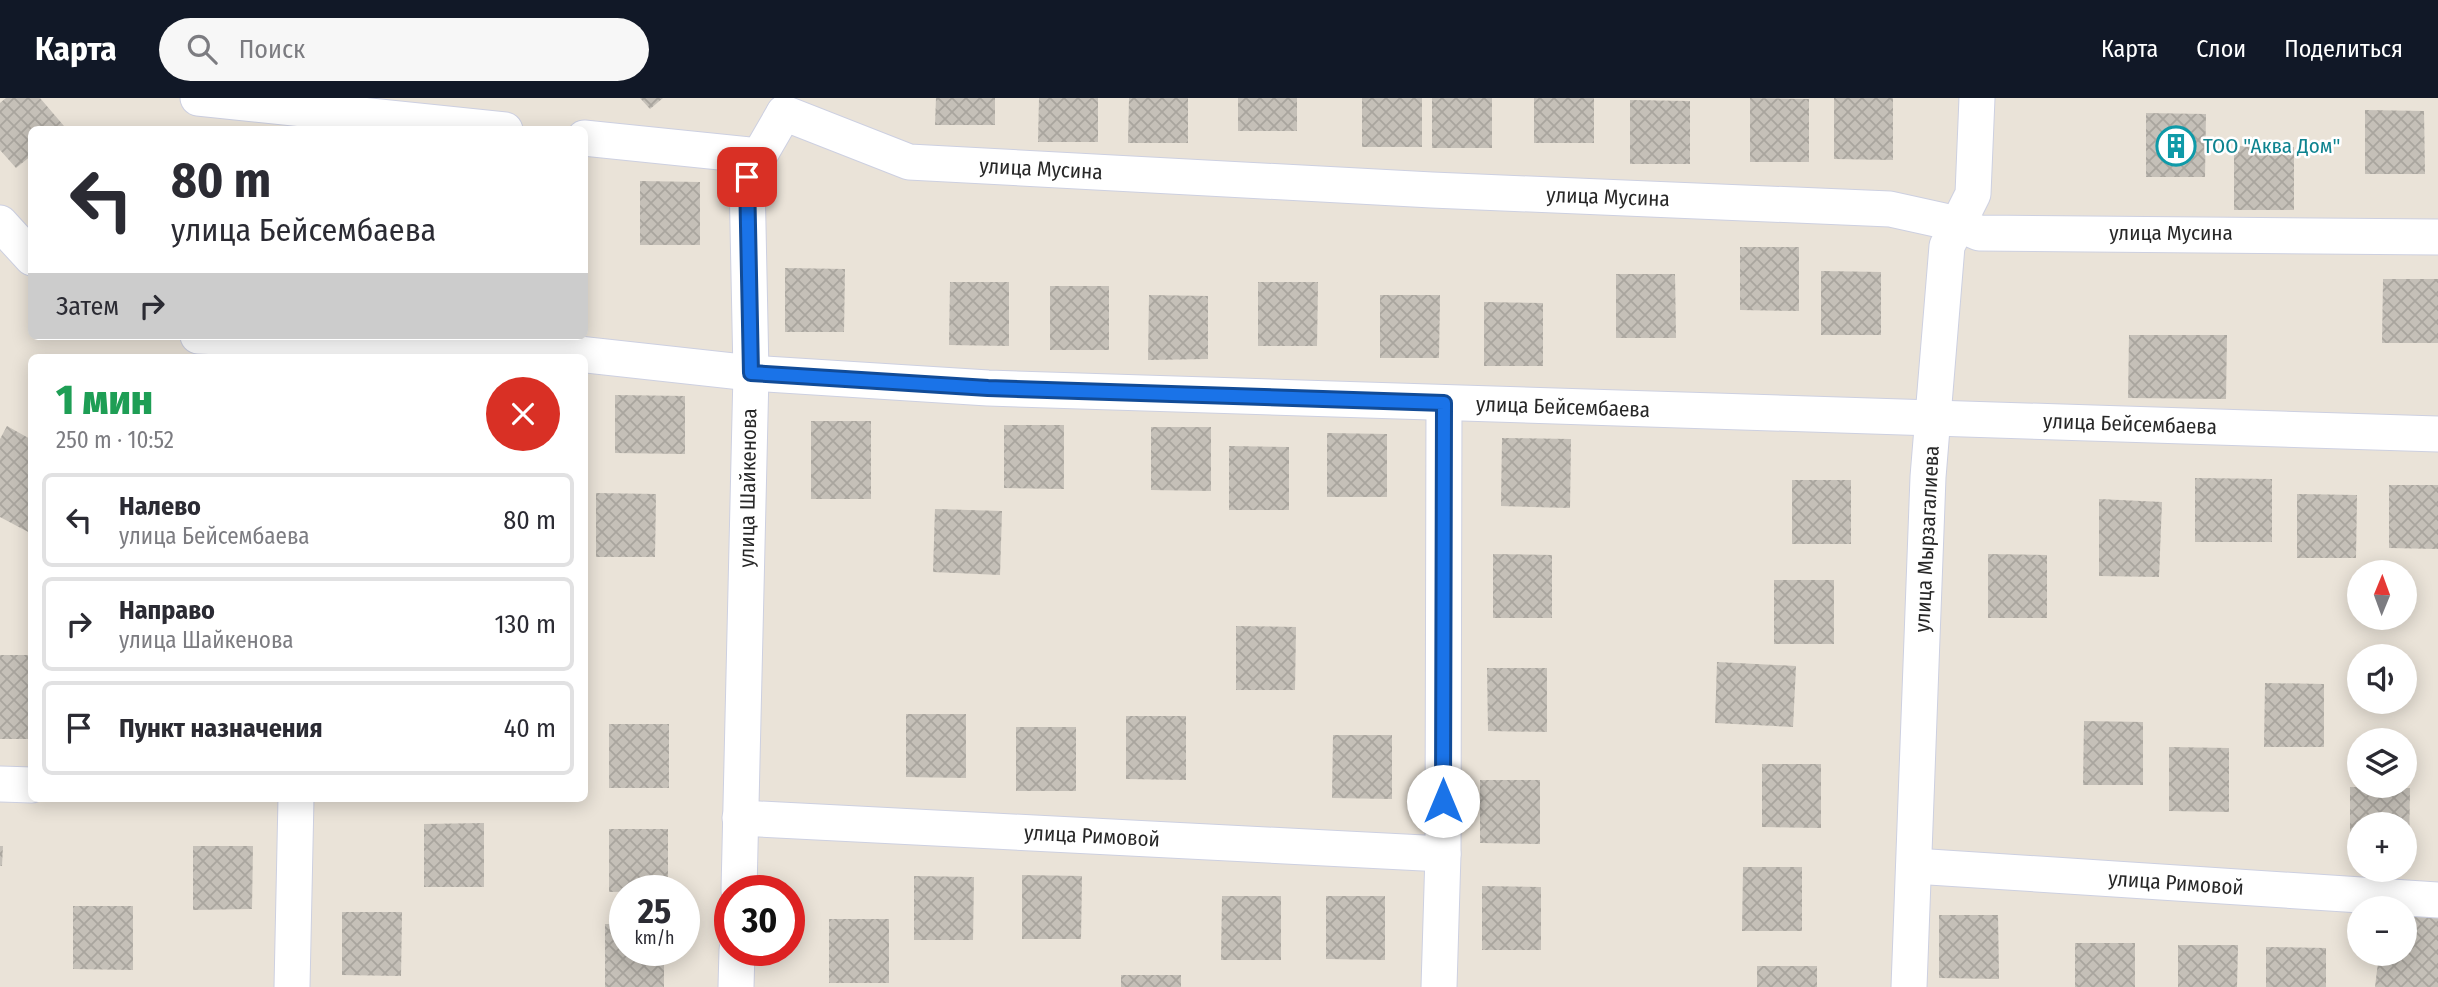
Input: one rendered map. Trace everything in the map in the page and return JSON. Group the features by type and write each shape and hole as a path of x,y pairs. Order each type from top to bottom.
{"street":[{"path":"198,98 467,126"},
{"name":"улица Мырзагалиева","path":"1909,987 1928,477 1947,246 1973,194 1977,98"},
{"name":"улица Мусина","path":"780,106 909,162 1432,190 1890,209 1958,224 1979,233 2438,237"},
{"name":"улица Шайкенова","path":"739,875 751,373 747,177 780,106"},
{"path":"588,138 759,156"},
{"path":"0,223 28,254"},
{"name":"улица Бейсембаева","path":"241,340 306,346 551,351 578,354"},
{"name":"улица Бейсембаева","path":"588,355 751,373 988,388 2438,434"},
{"path":"1439,987 1443,854 1444,403"},
{"path":"0,784 28,785"},
{"path":"292,987 296,802"},
{"name":"улица Римовой","path":"740,818 1443,854"},
{"name":"улица Римовой","path":"1913,866 2438,900"},
{"path":"736,987 737,966"}],"building":[{"path":"6,98 40,98 64,126 28,126 28,158 16,168 0,150 0,103"},
{"path":"640,98 663,98 650,109"},
{"path":"936,98 995,98 995,125 935,125"},
{"path":"1039,98 1098,98 1098,142 1038,142"},
{"path":"1129,98 1188,98 1188,143 1128,143"},
{"path":"1238,98 1297,98 1297,131 1238,131"},
{"path":"1362,98 1422,98 1422,147 1362,147"},
{"path":"1432,98 1492,98 1492,148 1432,148"},
{"path":"1534,98 1594,98 1594,143 1534,143"},
{"path":"1750,98 1809,99 1809,162 1750,162"},
{"path":"1834,98 1893,98 1893,160 1834,159"},
{"path":"1630,100 1690,101 1690,164 1630,164"},
{"path":"2365,110 2424,111 2425,174 2365,174"},
{"name":"ТОО \"Аква Дом\"","path":"2146,113 2206,114 2205,177 2146,177"},
{"path":"2234,146 2294,147 2294,210 2234,210"},
{"path":"640,181 700,182 700,245 640,245"},
{"path":"1740,247 1799,247 1799,311 1740,310"},
{"path":"785,268 845,269 844,332 785,332"},
{"path":"1821,271 1881,272 1881,335 1821,335"},
{"path":"1616,274 1675,274 1676,338 1616,338"},
{"path":"2383,279 2438,279 2438,343 2382,343"},
{"path":"950,282 1009,282 1009,346 949,345"},
{"path":"1258,282 1318,282 1317,346 1258,346"},
{"path":"1050,286 1109,286 1109,350 1050,350"},
{"path":"1149,295 1208,296 1208,359 1148,360"},
{"path":"1380,295 1440,295 1439,358 1380,358"},
{"path":"1484,302 1543,303 1543,366 1484,366"},
{"path":"2129,335 2227,335 2226,399 2128,398"},
{"path":"615,395 685,396 685,454 615,453"},
{"path":"811,421 871,421 871,499 811,499"},
{"path":"1004,425 1064,425 1064,489 1004,488"},
{"path":"7,426 28,438 28,532 0,517 0,439"},
{"path":"1151,427 1211,427 1211,491 1151,490"},
{"path":"1327,433 1387,434 1387,497 1327,497"},
{"path":"1502,438 1571,439 1570,508 1501,506"},
{"path":"1229,446 1289,447 1289,510 1229,510"},
{"path":"2195,478 2272,479 2272,542 2195,542"},
{"path":"1792,480 1851,480 1851,544 1792,544"},
{"path":"2389,485 2438,485 2438,549 2389,548"},
{"path":"596,493 656,494 655,557 596,557"},
{"path":"2297,494 2357,495 2356,558 2297,558"},
{"path":"2099,499 2162,502 2159,577 2099,576"},
{"path":"935,509 1002,511 1000,575 933,572"},
{"path":"1493,554 1552,555 1552,618 1493,618"},
{"path":"1988,554 2047,555 2047,618 1988,618"},
{"path":"1774,580 1834,580 1834,644 1774,644"},
{"path":"1236,626 1296,627 1295,690 1236,690"},
{"path":"0,655 28,655 28,739 0,739"},
{"path":"1717,662 1796,666 1793,727 1715,723"},
{"path":"1487,668 1547,668 1547,732 1488,731"},
{"path":"2265,683 2324,684 2324,747 2264,747"},
{"path":"906,714 966,714 966,778 906,777"},
{"path":"1126,716 1186,716 1186,780 1126,779"},
{"path":"2084,721 2143,722 2143,785 2083,785"},
{"path":"609,724 669,724 669,788 609,788"},
{"path":"1016,727 1076,727 1076,791 1016,791"},
{"path":"1333,735 1392,735 1392,799 1332,798"},
{"path":"2169,747 2229,748 2229,812 2169,811"},
{"path":"1762,764 1821,764 1821,828 1762,827"},
{"path":"1480,780 1540,780 1540,844 1480,843"},
{"path":"2350,798 2410,798 2410,812 2350,812"},
{"path":"484,823 484,887 424,887 424,824"},
{"path":"609,829 668,829 668,875 609,875"},
{"path":"0,846 3,846 2,866 0,866"},
{"path":"193,846 253,846 252,909 193,910"},
{"path":"1743,867 1802,867 1802,931 1742,931"},
{"path":"1022,875 1082,876 1081,939 1022,939"},
{"path":"914,876 974,877 973,940 914,940"},
{"path":"1482,886 1541,887 1541,950 1482,950"},
{"path":"1222,896 1281,896 1281,960 1221,960"},
{"path":"1326,896 1385,896 1385,960 1326,959"},
{"path":"73,906 133,906 133,970 73,969"},
{"path":"342,912 402,912 401,976 342,975"},
{"path":"1939,915 1998,915 1999,979 1939,978"},
{"path":"2417,915 2438,916 2438,987 2375,987 2378,966 2417,966"},
{"path":"829,919 889,919 889,983 829,983"},
{"path":"605,924 609,924 609,966 664,966 664,987 605,987"},
{"path":"2075,943 2135,943 2135,987 2075,987"},
{"path":"2178,945 2238,945 2237,987 2178,987"},
{"path":"2266,947 2326,948 2326,987 2266,987"},
{"path":"1757,966 1817,966 1817,987 1757,987"},
{"path":"1121,975 1181,975 1181,987 1121,987"}],"place":[{"name":"ТОО \"Аква Дом\"","path":"2176,146"}],"route":[{"path":"747,177 751,373 988,388 1444,403 1443,801"}]}
